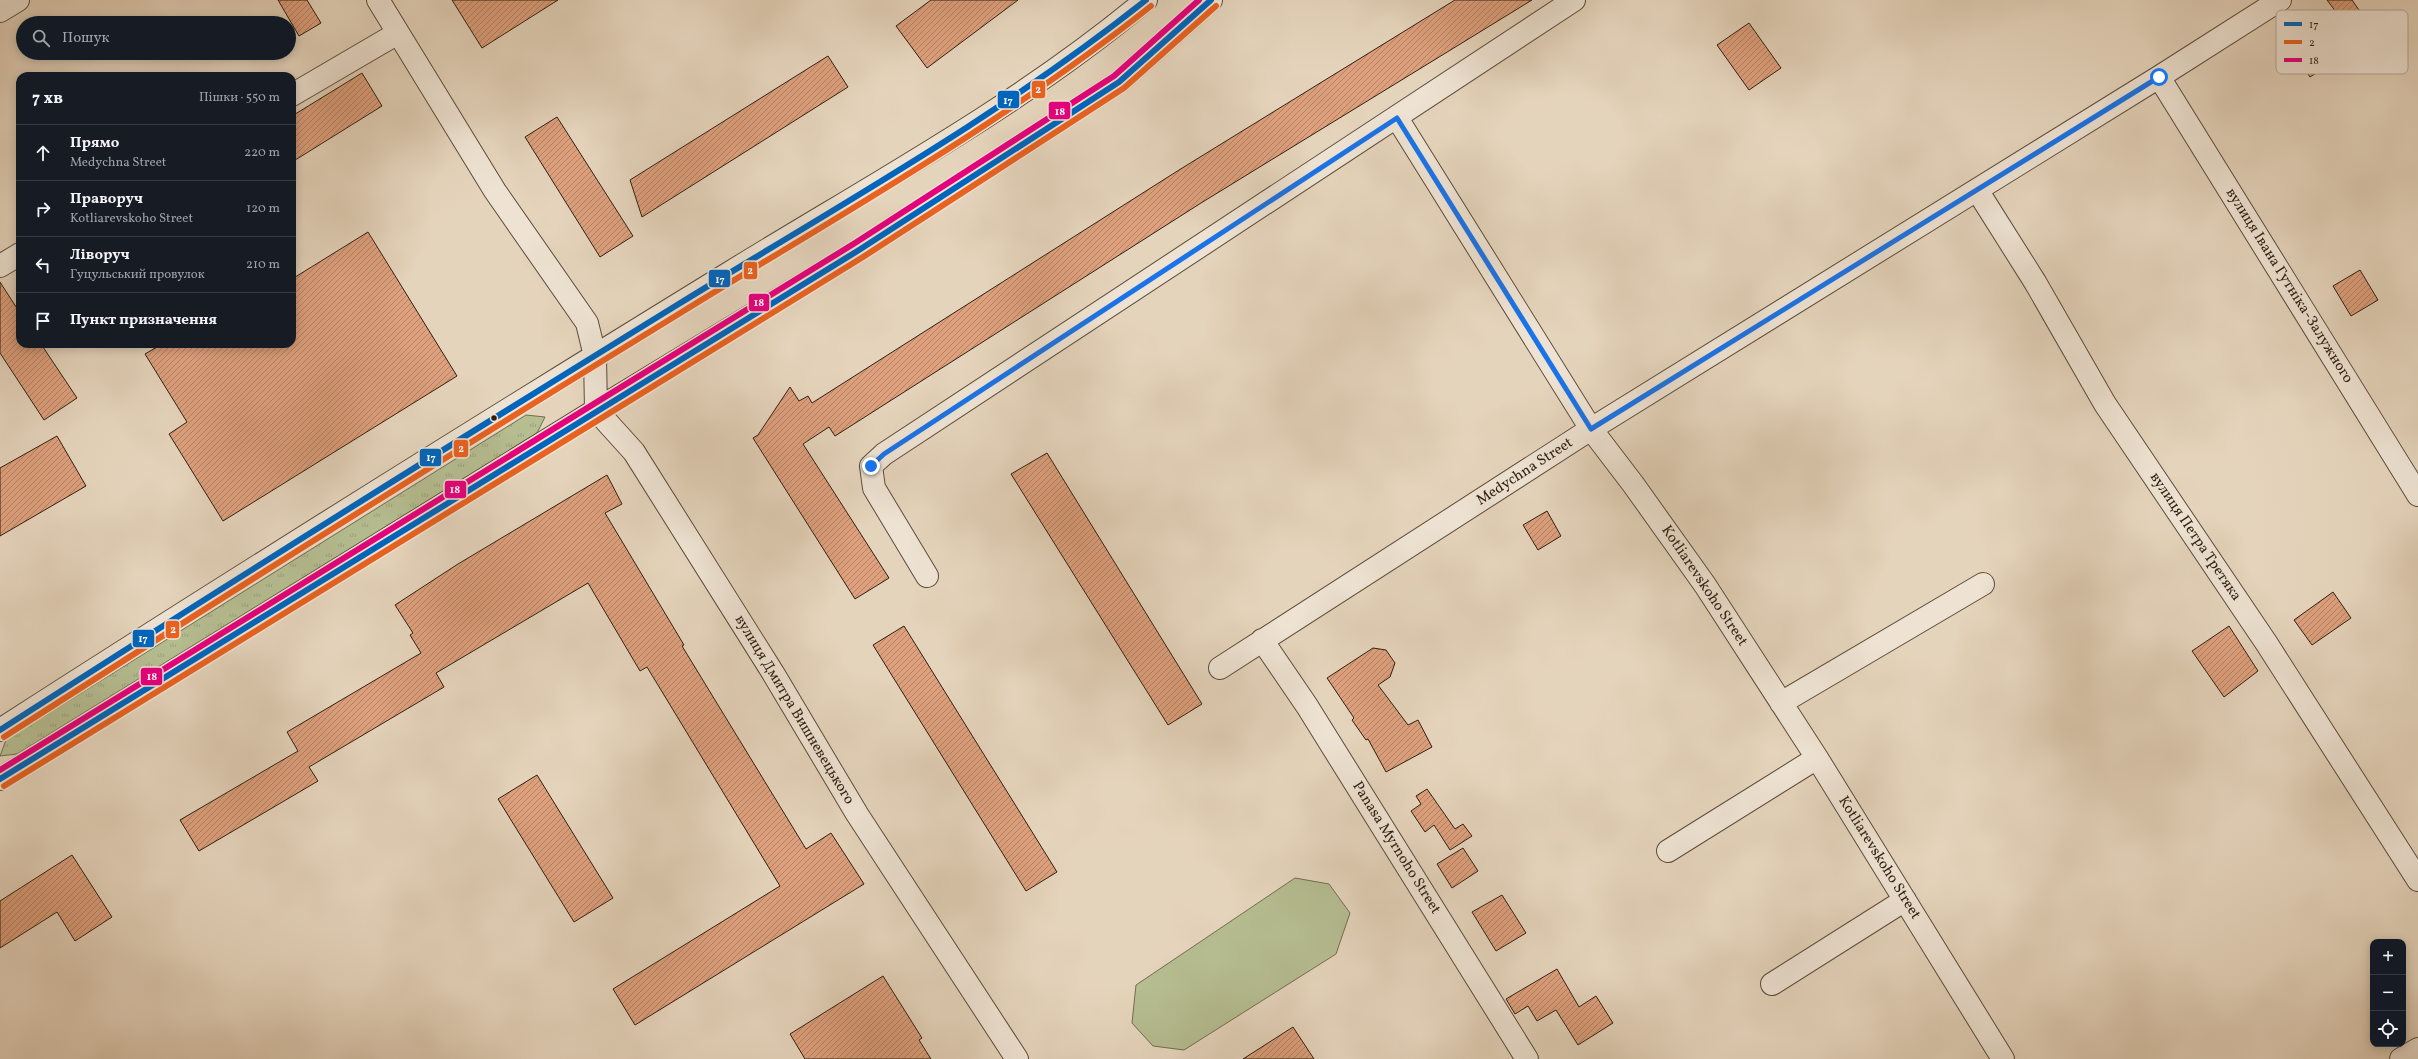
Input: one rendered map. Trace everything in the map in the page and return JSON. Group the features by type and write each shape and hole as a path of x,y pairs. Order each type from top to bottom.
{"street":[{"path":"0,11 18,0"},
{"path":"378,0 496,191 586,323 594,356 596,410"},
{"path":"0,730 594,356 731,271 937,148 1099,39 1146,0"},
{"path":"0,778 596,410 859,250 1119,82 1211,0"},
{"path":"927,576 874,488 871,466 884,454 1397,118 1574,0"},
{"name":"Medychna Street","path":"1220,668 1591,429 2159,77 2280,0"},
{"path":"296,93 398,33"},
{"name":"вулиця Івана Гутніка-Залужного","path":"2159,77 2418,495"},
{"name":"Kotliarevskoho Street","path":"1397,118 1591,429 1634,484 1705,585 1817,758 2003,1059"},
{"name":"вулиця Петра Третяка","path":"1977,190 2035,282 2105,404 2267,644 2418,880"},
{"path":"0,266 16,256"},
{"name":"вулиця Дмитра Вишневецького","path":"596,410 634,452 773,673 857,814 1017,1059"},
{"path":"1781,703 1984,584"},
{"name":"Panasa Myrnoho Street","path":"1262,640 1312,712 1528,1059"},
{"path":"1668,851 1817,758"},
{"path":"1772,984 1905,900"},
{"path":"2401,1059 2418,1049"}],"green space":[{"path":"526,415 545,417 537,433 17,754 0,756 6,740"},
{"path":"1295,878 1329,884 1350,913 1336,954 1184,1050 1153,1046 1132,1023 1136,985"}],"building":[{"path":"278,0 307,0 321,23 299,36 296,31 296,16 287,16"},
{"path":"452,0 558,0 482,48"},
{"path":"931,0 1018,0 927,68 896,26"},
{"path":"1455,0 1532,0 1201,203 835,436 829,427 803,444 889,578 855,599 753,438 758,435 790,387 799,401 808,396 812,403 1179,170"},
{"path":"2327,0 2352,0 2359,10 2334,10"},
{"path":"1749,23 1781,68 1749,90 1717,45"},
{"path":"828,56 848,87 642,217 630,180"},
{"path":"362,73 382,106 296,160 296,114"},
{"path":"557,117 633,236 600,257 525,137"},
{"path":"368,232 457,376 223,521 169,434 187,422 145,354 155,348 296,348 296,277"},
{"path":"2360,270 2378,300 2351,316 2333,286"},
{"path":"0,282 16,307 16,348 44,348 77,398 44,420 0,353"},
{"path":"57,436 86,486 0,536 0,468"},
{"path":"1047,453 1202,704 1168,725 1011,474"},
{"path":"607,475 622,504 605,513 684,645 682,646 806,849 831,833 864,884 635,1025 613,989 780,886 647,667 640,671 588,583 436,673 444,687 309,767 318,781 199,851 180,820 298,751 287,732 421,653 410,635 413,633 395,605 458,564"},
{"path":"1547,511 1561,536 1538,550 1523,525"},
{"path":"2333,592 2351,618 2312,645 2294,620"},
{"path":"904,626 1057,872 1026,891 873,645"},
{"path":"2229,626 2258,671 2224,697 2192,651"},
{"path":"1373,648 1386,650 1395,663 1390,677 1378,685 1408,725 1418,720 1432,747 1386,772 1368,739 1366,740 1352,720 1354,718 1327,678"},
{"path":"537,775 613,898 574,922 498,799"},
{"path":"1427,789 1455,829 1463,824 1472,836 1450,850 1434,825 1425,832 1411,811 1421,804 1416,796"},
{"path":"1463,848 1478,871 1452,888 1437,864"},
{"path":"72,855 112,917 75,941 57,912 0,948 0,901"},
{"path":"1502,895 1526,933 1496,951 1472,912"},
{"path":"1557,969 1579,1007 1596,996 1613,1023 1578,1045 1556,1010 1537,1021 1528,1006 1515,1014 1506,999"},
{"path":"883,976 922,1038 919,1040 931,1059 805,1059 790,1034"},
{"path":"1293,1027 1314,1059 1243,1059"}],"transit line":[{"name":"17","path":"0,730 422,463 677,305 916,160 1033,83 1090,43 1146,0"},
{"name":"18","path":"0,770 855,243 1114,76 1199,0"},
{"name":"17","path":"0,779 859,250 1119,82 1211,0"},
{"name":"2","path":"4,737 597,364 921,166 1038,89 1095,49 1151,6"},
{"name":"2","path":"4,786 863,257 1124,88 1216,6"}],"route":[{"path":"871,466 884,454 1397,118 1591,429 2159,77"}]}
